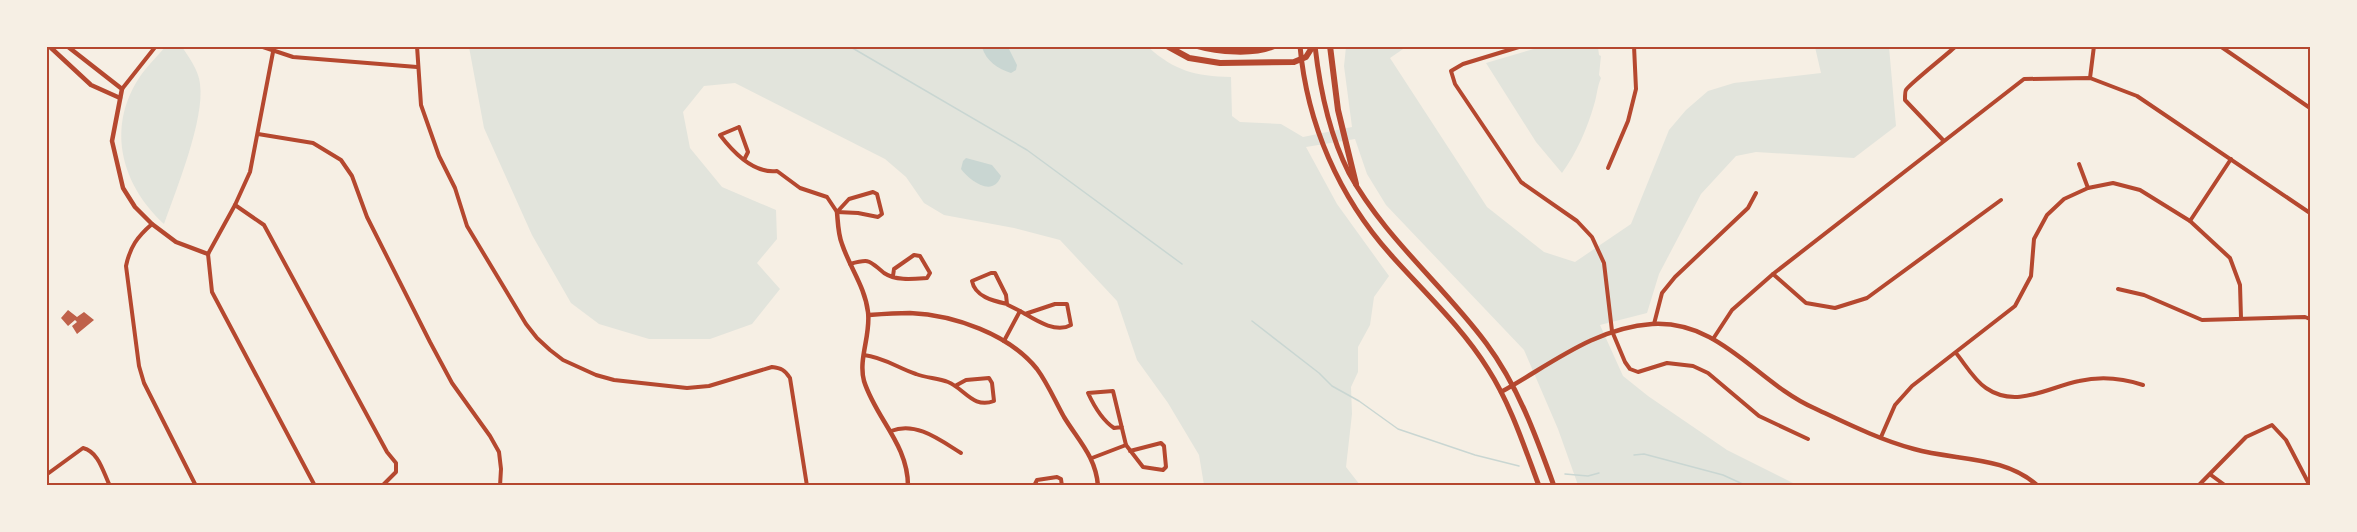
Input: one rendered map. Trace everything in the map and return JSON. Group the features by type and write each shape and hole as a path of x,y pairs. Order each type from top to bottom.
{"highway":[{"path":"1167,46 1189,58 1210,62 1294,62 1301,60 1312,51 1314,46"},
{"path":"1197,46 1208,50 1235,51 1274,46"},
{"path":"1330,46 1338,110 1356,184"}],"main road":[{"path":"1300,46 1306,90 1335,173 1358,212 1390,254 1473,347 1489,370 1516,423 1539,486"},
{"path":"1314,46 1330,126 1349,173 1399,241 1487,344 1513,386 1537,439 1554,486"},
{"path":"1317,125 1330,126"}],"street":[{"path":"49,46 91,84 120,98"},
{"path":"67,46 122,89"},
{"path":"156,46 122,89 112,141 118,169 123,188 135,207 152,224 176,243 208,254"},
{"path":"260,46 293,57 417,67"},
{"path":"417,46 417,67 426,121 439,156 455,188 467,226 526,324 537,338 563,360 596,375 614,380 687,388 709,386 772,367 780,368 790,378 807,486"},
{"path":"1522,46 1463,64 1451,71 1455,84 1521,182 1577,221 1592,237 1604,263 1612,331 1625,362 1634,371 1642,372 1667,363 1693,366 1708,373 1759,416 1808,439"},
{"path":"1608,168 1628,121 1636,89 1634,46"},
{"path":"1943,140 1905,100 1905,91 1912,82 1929,71 1956,46"},
{"path":"2090,78 2094,46"},
{"path":"2220,46 2310,108"},
{"path":"273,52 250,172 208,254 208,270 212,292 315,486"},
{"path":"1713,339 1732,310 1773,274 2024,79 2090,78 2138,96 2310,213"},
{"path":"744,160 748,152 739,127 720,135 732,151 744,160 770,172 777,171 800,188 827,197 837,212 841,243 862,284 869,315 863,377 877,412 903,453 908,470 908,486"},
{"path":"258,134 313,143 341,160 352,176 367,217 452,383 499,452 500,486"},
{"path":"2190,221 2231,159"},
{"path":"2079,164 2088,188"},
{"path":"1881,437 1895,405 1912,386 2015,306 2031,276 2034,239 2047,215 2064,199 2088,188 2113,183 2140,190 2190,221 2230,258 2240,285 2241,318"},
{"path":"873,192 877,194 882,214 878,217 837,212 849,199 873,192"},
{"path":"1654,324 1662,293 1675,277 1748,208 1756,193"},
{"path":"1773,274 1806,303 1835,308 1867,298 2001,200"},
{"path":"235,205 264,225 387,452 396,463 396,472 382,486"},
{"path":"152,224 137,237 130,250 126,266 140,366 148,390 196,486"},
{"path":"850,264 864,260 872,261 885,273 893,276 909,280 927,278 930,273 920,256 914,255 894,268 893,276"},
{"path":"1007,304 1006,295 995,273 972,282 977,291 989,300 1007,304 1025,314 1053,327 1064,329 1071,325 1067,304 1055,304 1025,314"},
{"path":"2118,289 2144,295 2202,320 2305,317 2310,319"},
{"path":"1004,341 1020,310"},
{"path":"869,315 909,313 931,315 969,326 1004,341 1026,357 1036,368 1092,458 1098,486"},
{"path":"1501,393 1575,348 1612,331 1654,324 1679,327 1713,339 1736,352 1772,384 1793,398 1881,437 1912,449 1940,456 2000,463 2027,476 2038,486"},
{"path":"1956,353 1984,387 1992,392 2011,397 2026,396 2087,379 2118,378 2143,386"},
{"path":"864,355 879,356 918,375 948,382 968,398 987,404 994,401 992,383 989,378 966,380 955,386"},
{"path":"1122,427 1114,428 1107,423 1093,404 1089,393 1113,392 1122,427 1126,445 1130,451 1143,467 1163,470 1166,467 1164,446 1161,443 1130,451"},
{"path":"2198,486 2246,437 2272,425 2286,440 2310,486"},
{"path":"891,431 902,426 921,430 961,453"},
{"path":"1092,458 1126,445"},
{"path":"46,475 83,448 90,450 96,456 110,486"},
{"path":"2211,475 2226,486"},
{"path":"1034,486 1037,480 1057,477 1061,479 1062,486"}],"shaded area":[{"path":"166,46 182,47 188,55 199,79 200,99 194,135 164,224 138,192 129,174 123,156 121,136 123,117 129,97 139,78"},
{"path":"1544,46 1598,47 1601,56 1599,75 1601,78 1585,132 1562,173 1536,142 1486,63"},
{"path":"469,47 1148,47 1167,62 1186,71 1231,77 1232,116 1240,122 1281,124 1303,137 1352,127 1344,66 1346,47 1406,47 1390,58 1487,207 1544,252 1575,262 1631,224 1669,130 1686,110 1708,91 1734,83 1821,73 1815,47 1889,47 1896,126 1854,158 1756,152 1736,156 1701,194 1659,274 1647,313 1600,325 1623,376 1648,396 1727,450 1797,485 1578,485 1558,429 1524,350 1386,205 1367,174 1355,139 1306,147 1337,204 1389,276 1374,297 1370,325 1358,347 1358,372 1351,387 1352,414 1346,467 1360,485 1204,485 1199,455 1168,403 1137,360 1117,301 1060,240 1014,228 944,215 924,203 906,177 885,159 735,83 704,86 683,112 690,148 722,187 776,210 777,239 757,263 780,289 752,324 710,339 649,339 599,324 571,303 532,235 484,128"},
{"path":"982,47 1008,47 1017,65 1016,70 1011,73 997,67 986,56"},
{"path":"966,158 992,165 1001,176 997,183 987,187 970,178 961,169"}],"building":[{"path":"68,310 77,317 84,312 94,320 77,334 72,326 77,322 75,320 68,326 61,318"}],"waterway":[{"path":"849,46 1027,150 1182,264"},
{"path":"1252,321 1319,373 1332,386 1359,401 1398,429 1475,455 1519,466"},
{"path":"1634,455 1644,454 1723,475 1747,486"},
{"path":"1565,474 1588,476 1599,473"}]}
